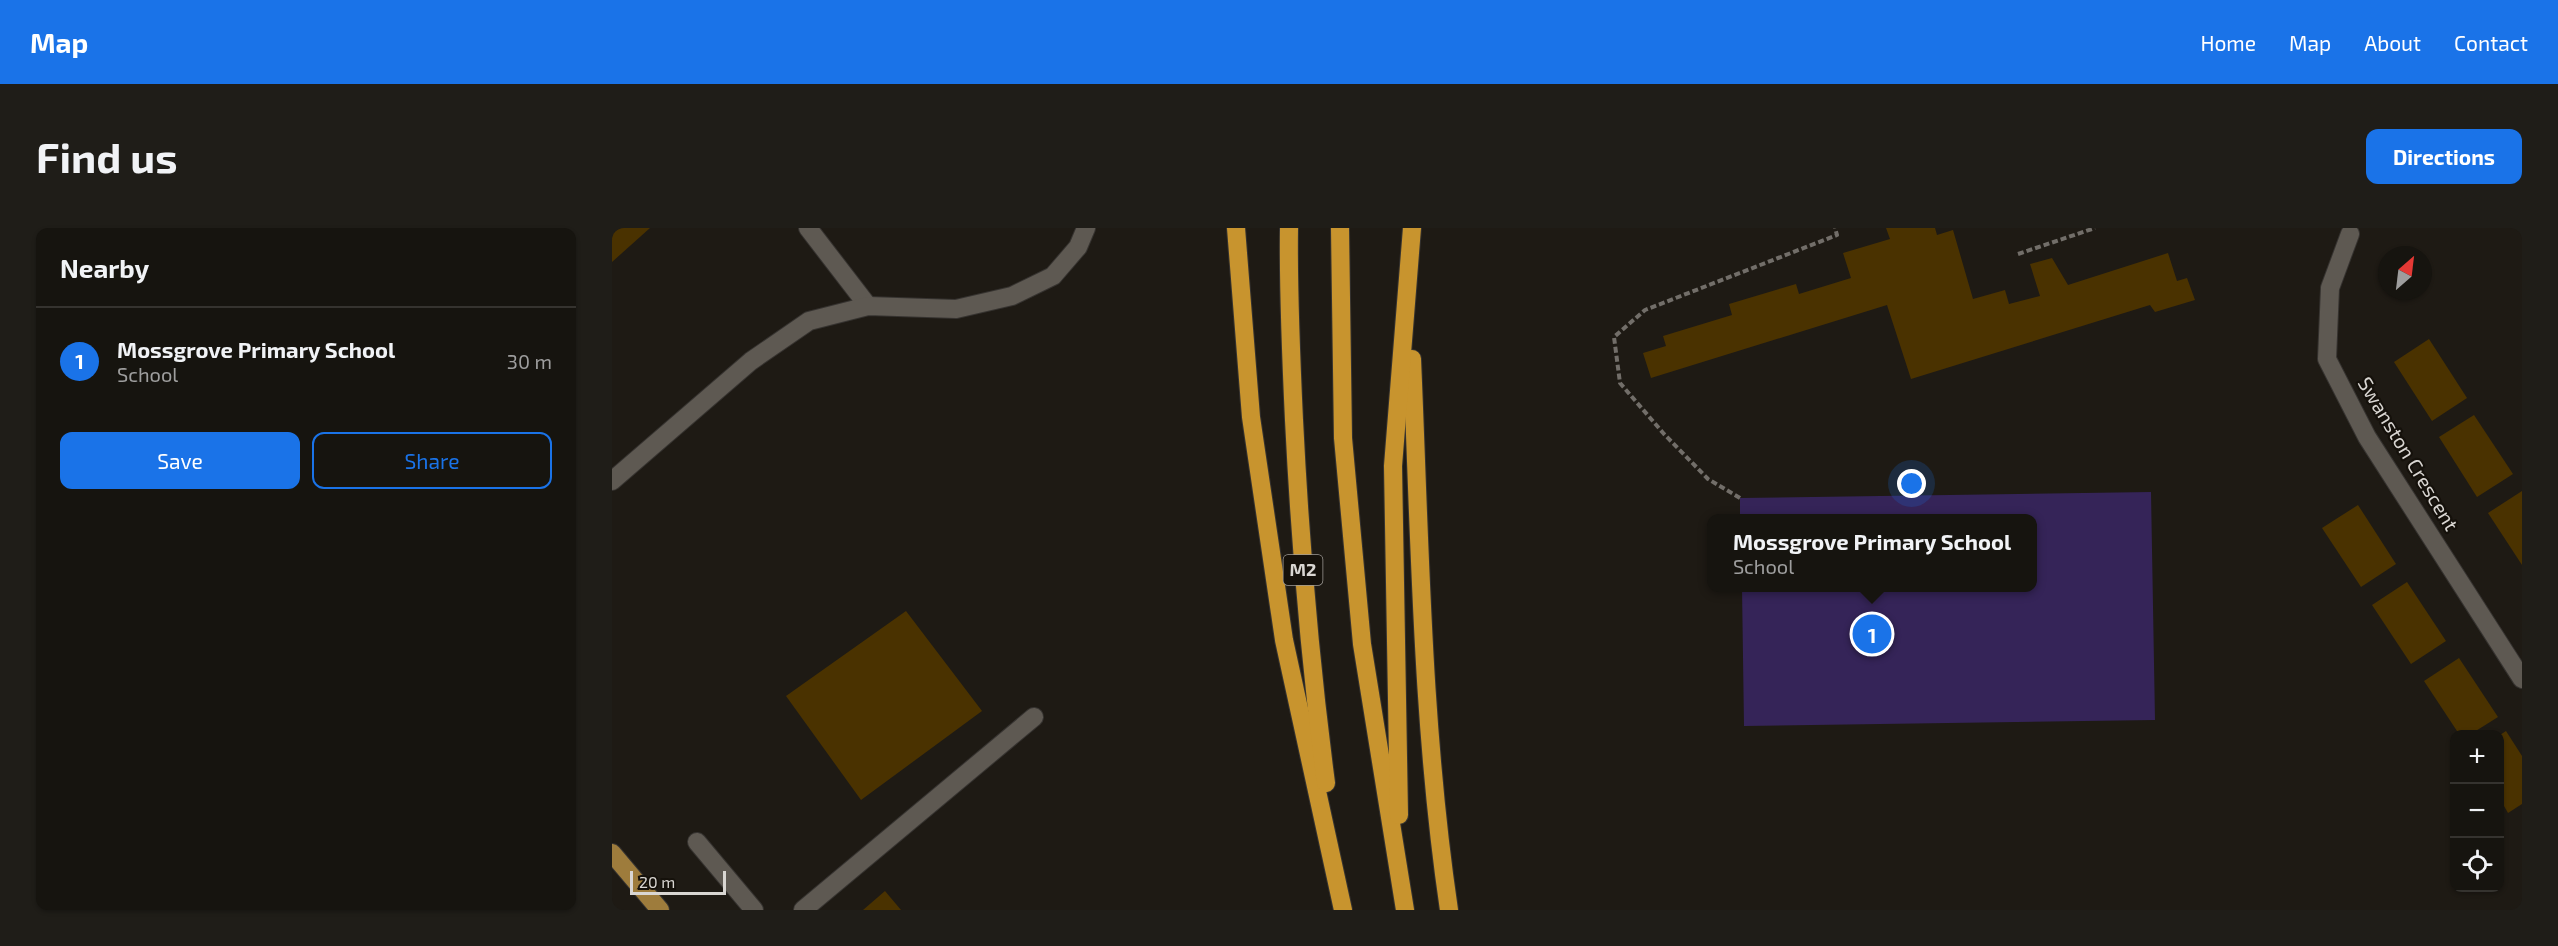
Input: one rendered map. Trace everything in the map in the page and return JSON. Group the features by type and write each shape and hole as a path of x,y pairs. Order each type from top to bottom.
{"highway":[{"path":"1236,228 1251,417 1280,616 1343,910"},
{"name":"M2","path":"1289,228 1288,299 1304,582 1314,691 1343,910"},
{"path":"1340,228 1344,449 1362,645 1405,910"},
{"path":"1399,877 1393,466 1412,228"},
{"path":"1408,286 1426,675 1441,853 1449,910"}],"main road":[{"path":"612,853 660,910"}],"street":[{"path":"808,228 868,306"},
{"path":"612,481 751,361 808,321 868,306 956,309 1012,296 1053,276 1078,247 1086,228"},
{"name":"Swanston Crescent","path":"2349,230 2330,288 2326,359 2367,437 2522,680"},
{"path":"803,910 1034,717"},
{"path":"697,842 754,910"}],"path":[{"path":"1740,498 1708,479 1664,434 1620,383 1614,337 1645,310 1837,235 1835,228"},
{"path":"2018,254 2095,228"}],"shaded area":[{"path":"2151,492 2155,720 1744,726 1742,592 2037,592 2037,514 1740,514 1740,498"}],"building":[{"path":"612,228 650,228 612,262"},
{"path":"1886,228 1935,228 1937,235 1953,230 1973,299 2005,290 2009,304 2040,296 2030,264 2052,258 2068,285 2168,253 2177,281 2187,278 2195,300 2155,312 2150,305 1911,379 1887,305 1651,378 1643,353 1666,346 1663,336 1732,315 1729,304 1796,284 1799,294 1851,278 1843,253 1890,239"},
{"path":"2429,339 2467,398 2432,421 2394,362"},
{"path":"2474,415 2513,474 2477,497 2439,437"},
{"path":"2522,491 2522,565 2488,513"},
{"path":"2358,505 2396,564 2361,587 2322,528"},
{"path":"2407,582 2446,641 2411,664 2372,605"},
{"path":"906,611 982,711 861,800 786,696"},
{"path":"2459,658 2498,717 2477,730 2456,730 2424,681"},
{"path":"2506,731 2522,756 2522,804 2508,813 2504,806 2504,732"},
{"path":"885,891 901,910 863,910"}],"place":[{"name":"Mossgrove Primary School","path":"1872,634"}]}
